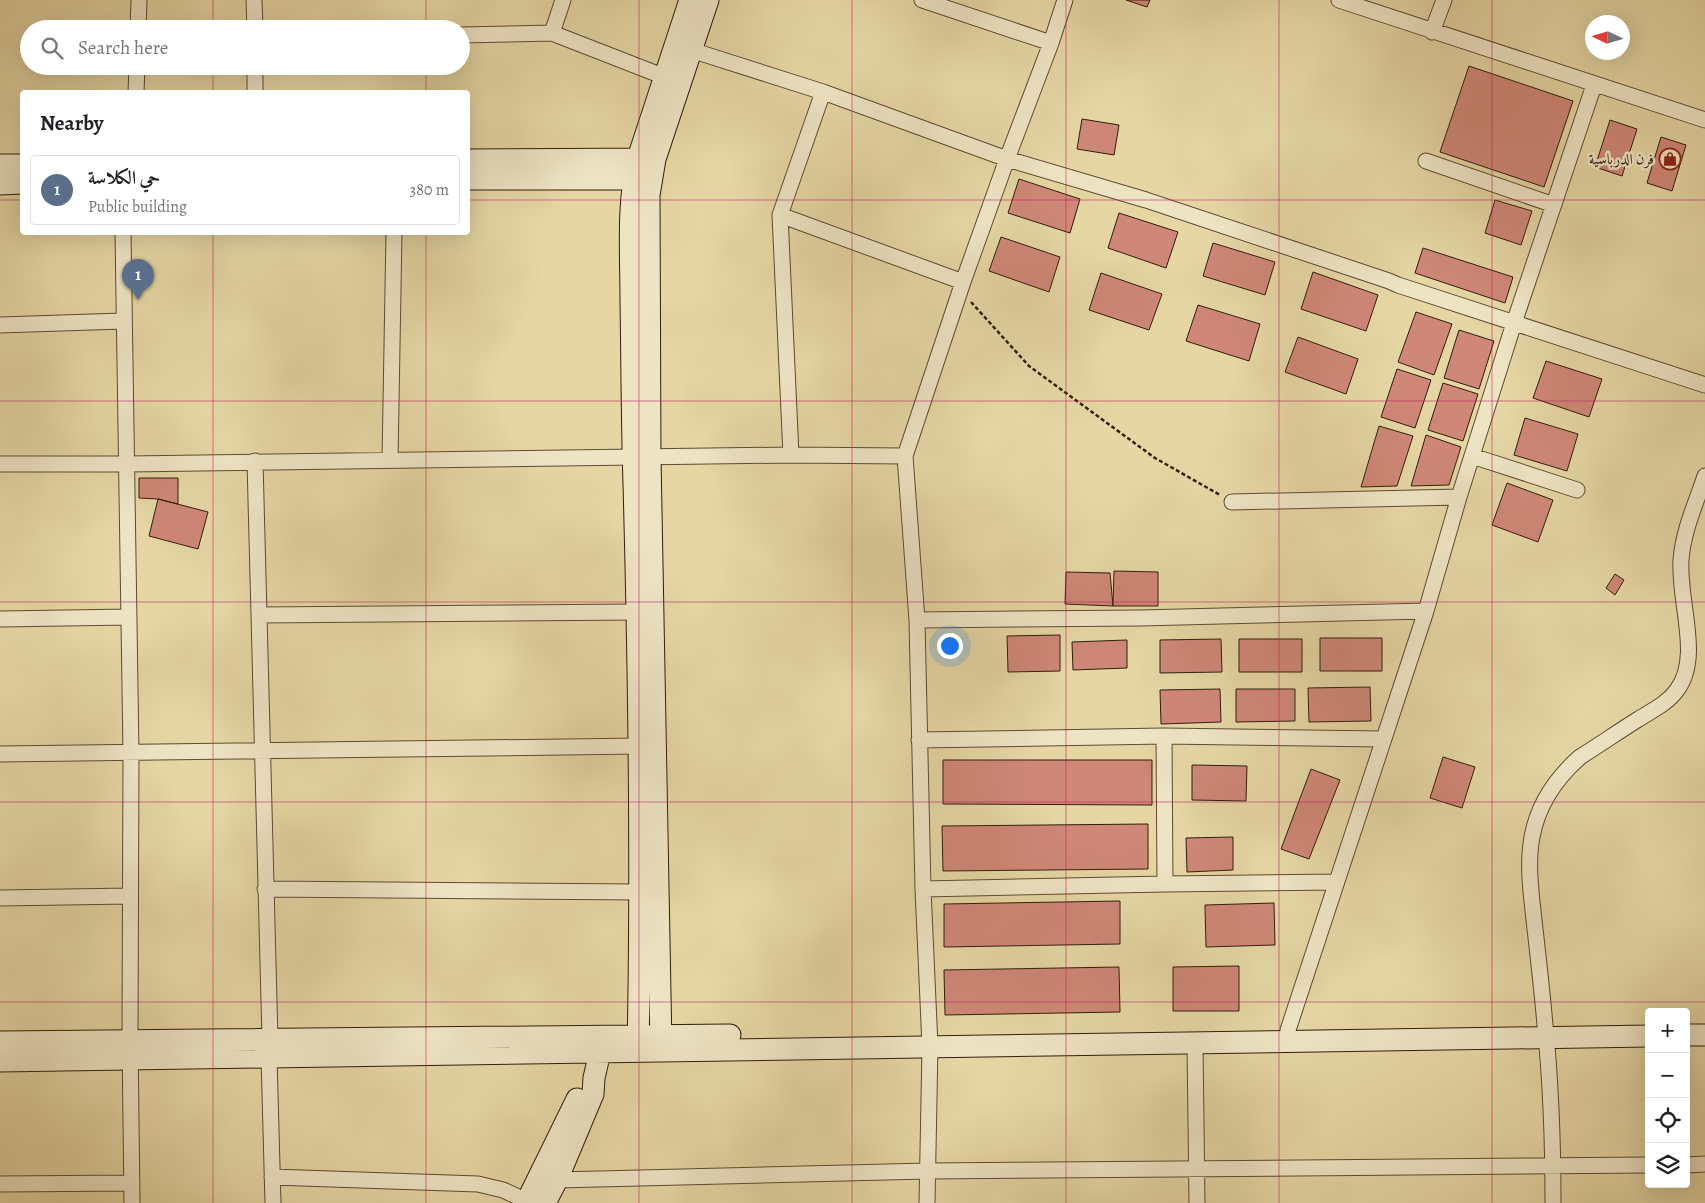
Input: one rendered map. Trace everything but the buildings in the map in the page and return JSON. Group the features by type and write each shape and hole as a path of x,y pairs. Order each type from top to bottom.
{"street":[{"path":"138,20 139,0"},
{"path":"254,0 255,20"},
{"path":"552,33 563,0"},
{"path":"661,1043 642,458 630,218 665,78 690,0"},
{"path":"644,168 691,50 708,0"},
{"path":"922,0 1051,43"},
{"path":"927,1203 929,1041 923,889 917,620 905,456 962,286 1065,0"},
{"path":"1338,0 1705,120"},
{"path":"1432,32 1444,0"},
{"path":"470,34 552,33 665,78"},
{"path":"691,50 823,92 1007,158 1156,203 1705,385"},
{"path":"136,90 137,75"},
{"path":"255,75 255,90"},
{"path":"1288,1036 1336,882 1426,611 1459,497 1514,323 1594,85"},
{"path":"791,455 780,215 823,92"},
{"path":"470,160 644,168"},
{"path":"1426,161 1554,205"},
{"path":"0,166 20,165"},
{"path":"470,180 644,168"},
{"path":"0,184 20,183"},
{"path":"780,215 962,286"},
{"path":"123,235 131,752 130,1049 132,1203"},
{"path":"390,460 394,235"},
{"path":"0,325 124,321"},
{"path":"0,464 791,455 905,456"},
{"path":"1472,456 1577,490"},
{"path":"638,1043 640,746 637,612 642,458"},
{"path":"255,461 273,1203"},
{"path":"1553,1203 1553,1166 1546,1032 1529,879 1530,851 1534,824 1544,800 1569,766 1661,705 1676,691 1682,682 1686,673 1689,655 1681,589 1681,559 1688,523 1700,507 1705,476"},
{"path":"1232,502 1459,497"},
{"path":"917,620 1140,618 1426,611"},
{"path":"259,615 637,612"},
{"path":"0,619 129,617"},
{"path":"919,740 1164,736 1383,739"},
{"path":"1164,736 1165,884"},
{"path":"0,754 640,746"},
{"path":"923,889 1336,882"},
{"path":"265,890 640,892"},
{"path":"0,898 130,896"},
{"path":"1690,1025 1705,1025"},
{"path":"0,1042 130,1049 270,1048 1546,1032 1645,1026"},
{"path":"1546,1032 1645,1036"},
{"path":"1690,1035 1705,1035"},
{"path":"929,1041 1195,1043 1288,1036"},
{"path":"1195,1043 1197,1203"},
{"path":"533,1202 557,1180 593,1094 600,1044"},
{"path":"0,1061 130,1049"},
{"path":"533,1202 579,1094 594,1078"},
{"path":"1690,1164 1705,1164"},
{"path":"557,1180 928,1171 1645,1165"},
{"path":"272,1177 478,1184 503,1190 533,1202"},
{"path":"0,1184 132,1182"}],"path":[{"path":"962,286 1029,366 1155,458 1232,502"}],"place":[{"name":"فرن الدرباسية","path":"1670,159"},
{"name":"حي الكلاسة","path":"138,300"}]}
